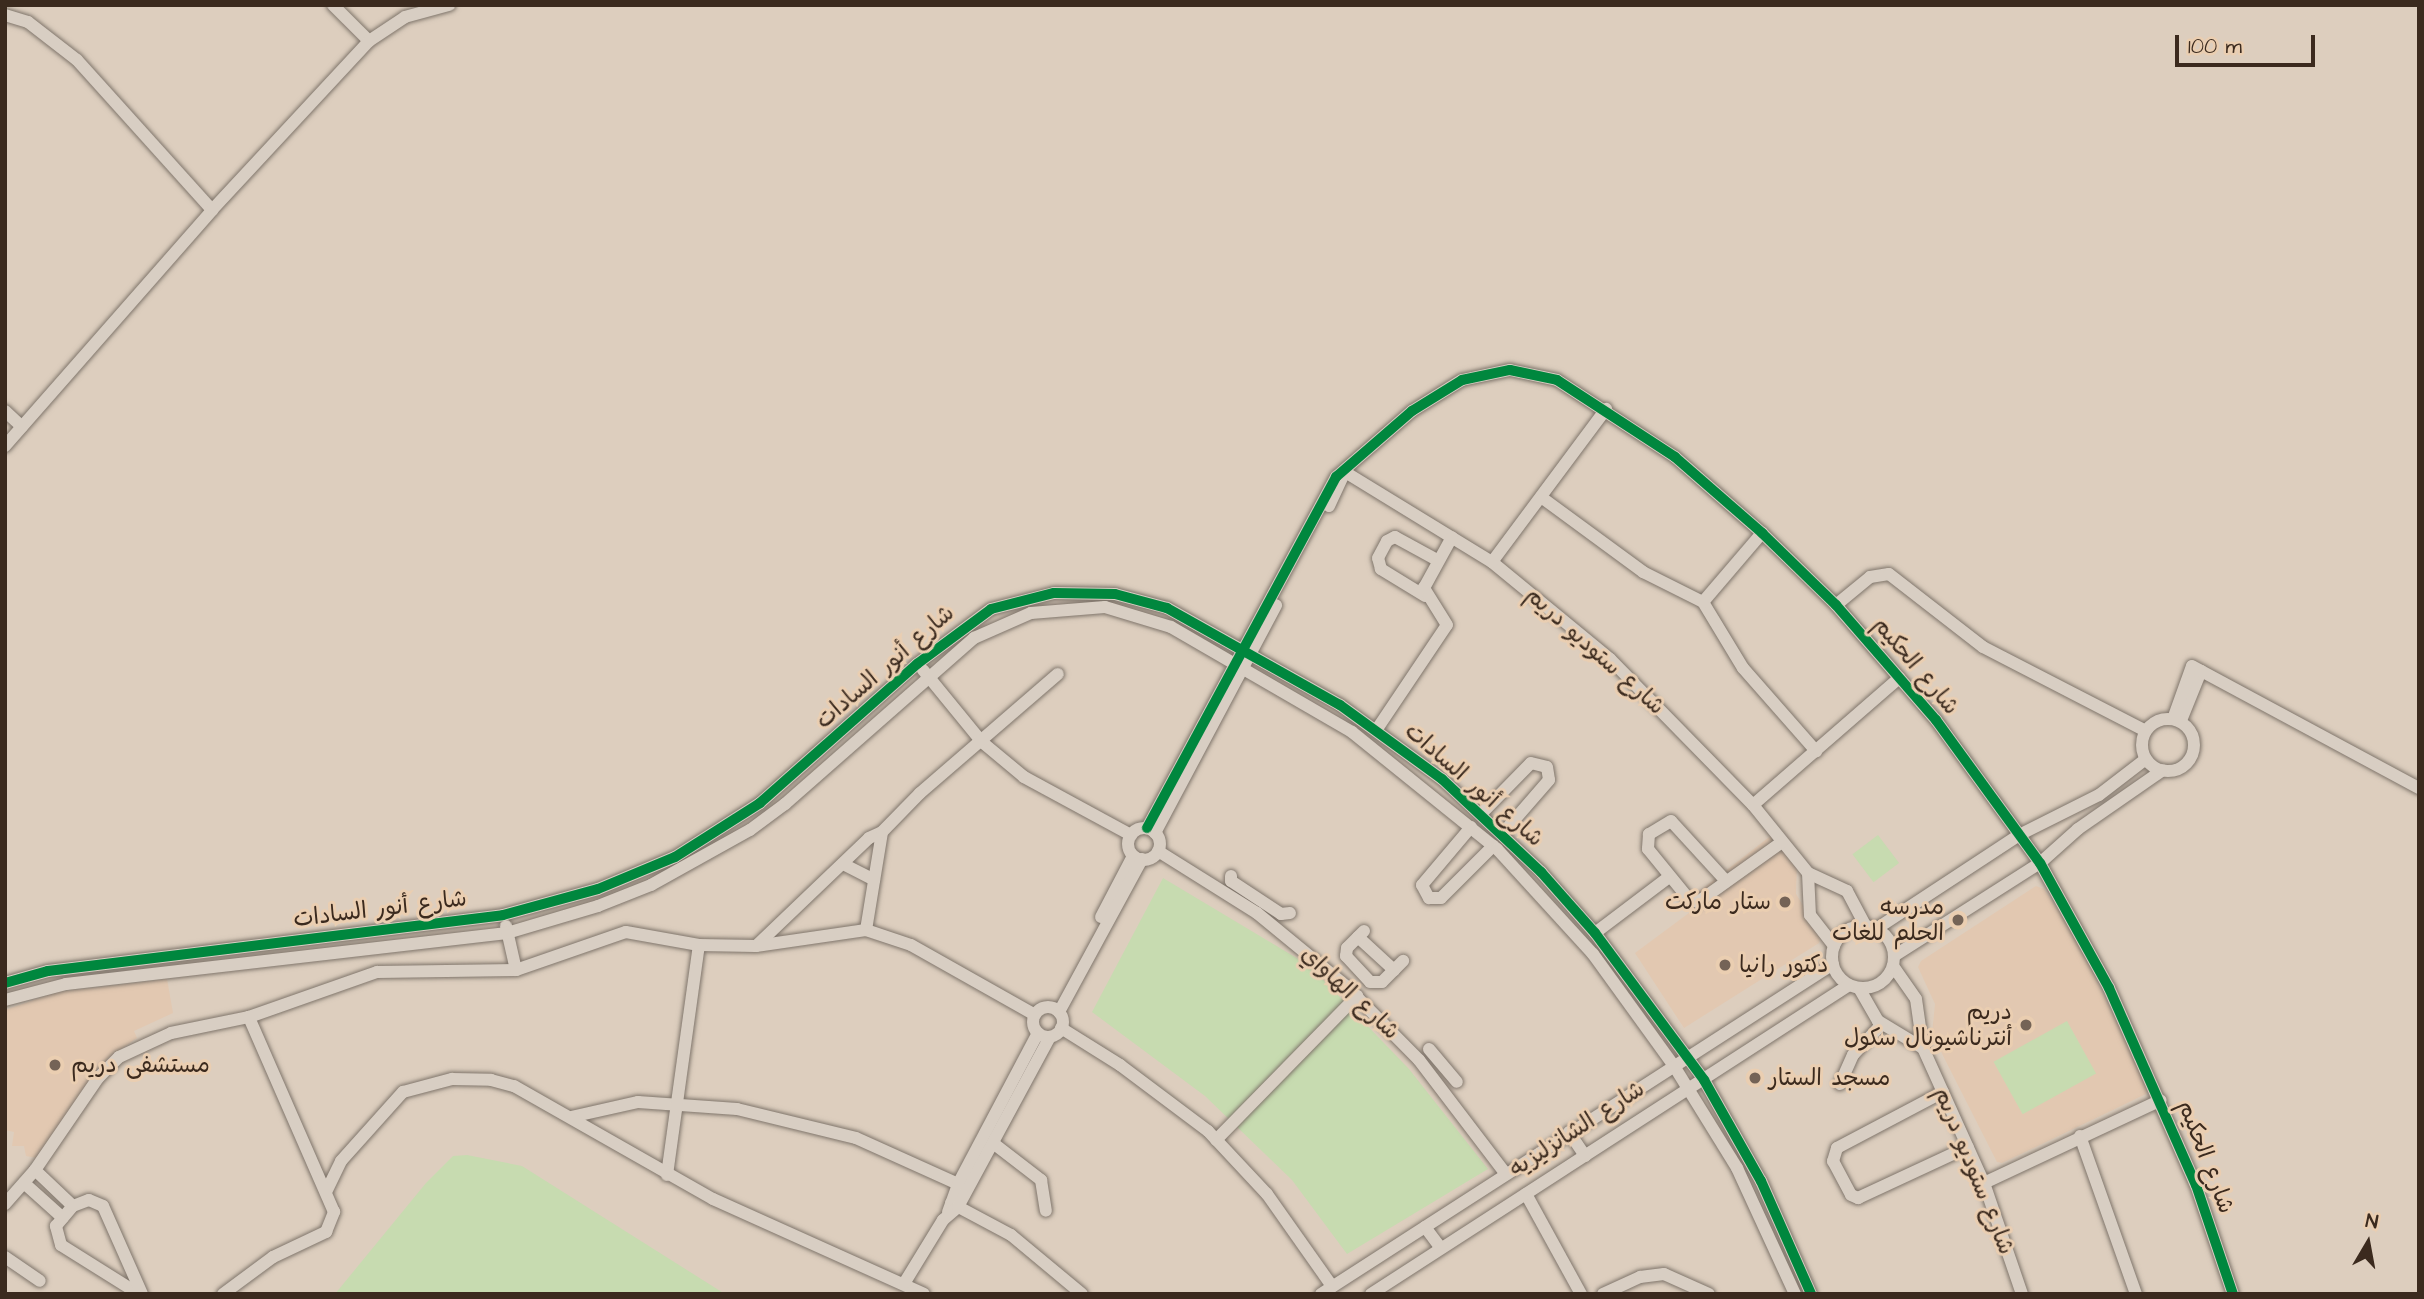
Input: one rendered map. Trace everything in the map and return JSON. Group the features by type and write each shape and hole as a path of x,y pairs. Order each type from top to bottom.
{"street":[{"path":"333,5 369,41"},
{"path":"5,446 212,210 369,41 405,17 449,5"},
{"path":"5,15 28,22 77,60 212,210"},
{"name":"شارع الحكيم","path":"1151,830 1345,472 1379,437 1432,395 1478,374 1510,370 1557,380 1675,457 1762,533 1836,605 1899,678 2040,863 2109,988 2161,1100 2233,1294"},
{"path":"1492,562 1606,410"},
{"path":"5,411 22,427"},
{"name":"شارع ستوديو دريم","path":"1345,472 1492,562 1632,678 1753,805 1808,873 1847,891 1871,927"},
{"path":"1541,497 1643,572 1703,602 1743,668 1816,751"},
{"path":"1703,602 1762,533"},
{"path":"1377,729 1447,625 1425,596 1381,569 1378,558 1387,541 1395,537 1437,561"},
{"path":"1425,596 1425,583 1452,537"},
{"path":"1836,605 1870,577 1889,575 1983,646 2146,731"},
{"name":"شارع أنور السادات","path":"5,983 48,971 503,915 598,889 714,835 760,803 917,664 991,609 1042,595 1091,592 1142,600 1247,651 1377,729 1502,834 1595,933 1704,1080 1761,1181 1811,1294"},
{"path":"1042,595 1045,611"},
{"name":"شارع أنور السادات","path":"5,1000 66,985 507,933 598,906 712,855 785,804 928,675 997,625 1045,611 1105,607 1138,614 1171,627 1352,732 1493,846 1593,954 1674,1066 1737,1168 1795,1294"},
{"path":"917,664 982,742 1041,788 1130,835 1151,830 1158,851 1137,858 1055,1010 1061,1028 1128,1071 1216,1140 1267,1194 1332,1286"},
{"path":"2176,720 2197,669 2419,788"},
{"path":"756,946 869,838 882,832 920,793 1058,674"},
{"path":"1753,805 1899,678"},
{"path":"2163,771 2146,759 2142,745 2146,731 2158,721 2176,720"},
{"path":"1854,986 1880,983 1894,961 2040,863 2078,829 2163,771 2180,769 2192,757 2194,741 2176,720"},
{"path":"1923,1048 1882,1024 1854,986 1833,964 1834,946 1846,930 1871,927 2019,835 2076,808 2146,759"},
{"path":"1481,814 1531,763 1547,767 1549,780 1502,834"},
{"path":"1726,881 1678,825 1665,821 1649,834 1646,844 1669,877 1688,898 1698,902 1782,842"},
{"path":"1471,827 1422,885 1429,898 1441,898 1493,846"},
{"path":"866,930 882,832"},
{"path":"1130,835 1128,846 1137,858"},
{"name":"شارع الهاواي","path":"1158,851 1251,909 1357,996 1427,1069 1506,1174"},
{"path":"843,864 874,880"},
{"path":"1808,873 1810,915 1834,946"},
{"path":"1231,876 1231,881 1260,897 1281,914 1290,913"},
{"path":"1595,933 1669,877"},
{"path":"1251,909 1260,897"},
{"path":"503,915 516,970"},
{"path":"1871,927 1889,940 1894,961"},
{"path":"5,1204 35,1170 98,1078 119,1057 172,1032 249,1017 377,972 516,970 626,932 699,945 756,946 866,930 911,945 1035,1015 1044,1035 993,1143 905,1282"},
{"path":"1361,934 1398,965 1377,984 1359,971 1345,953 1361,934"},
{"path":"667,1174 699,945"},
{"name":"شارع ستوديو دريم","path":"1894,961 1916,999 1923,1048 1984,1183 2022,1294"},
{"name":"شارع الشانزليزيه","path":"1321,1294 1833,964"},
{"path":"1346,986 1359,971"},
{"name":"شارع الشانزليزيه","path":"1371,1294 1854,986"},
{"path":"1216,1140 1357,996"},
{"path":"1035,1015 1055,1010"},
{"path":"223,1294 273,1257 326,1232 334,1212 327,1190 249,1017"},
{"path":"1840,1084 1853,1055 1882,1024"},
{"path":"951,1207 958,1184 1044,1035 1061,1028"},
{"path":"1429,1049 1457,1082"},
{"path":"1427,1069 1442,1065"},
{"path":"1436,1080 1442,1065"},
{"path":"327,1190 341,1161 391,1102 430,1082 491,1080 514,1086 667,1174 766,1224 905,1282 924,1294"},
{"path":"1943,1092 1838,1147 1833,1161 1851,1195 1858,1198 1968,1147"},
{"path":"1984,1183 2161,1100"},
{"path":"571,1117 638,1102 678,1102 807,1124 856,1139 958,1184"},
{"path":"1569,1132 1585,1156"},
{"path":"2080,1136 2136,1294"},
{"path":"993,1143 1041,1180 1046,1211"},
{"path":"314,1161 341,1161"},
{"path":"35,1170 73,1206"},
{"path":"24,1183 63,1218"},
{"path":"1526,1194 1581,1294"},
{"path":"89,1200 103,1206 141,1294 61,1245 55,1233 73,1206 89,1200"},
{"path":"951,1207 1011,1235 1082,1294"},
{"path":"1424,1227 1441,1248"},
{"path":"5,1257 40,1281"},
{"path":"1603,1294 1640,1277 1664,1274 1709,1294"}],"shaded area":[{"path":"1777,831 1797,864 1796,894 1821,935 1819,943 1684,1028 1635,953 1697,907 1693,896"},
{"name":"دريم أنترناشيونال سكول","path":"2036,886 2044,889 2075,936 2149,1088 2146,1094 2002,1163 1997,1162 1932,1034 1935,1004 1918,967 1921,961"},
{"name":"مستشفى دريم","path":"167,979 173,1013 134,1031 137,1038 112,1056 37,1158 26,1156 24,1146 12,1146 14,1132 5,1130 5,1010 57,992"}],"green space":[{"path":"1878,835 1899,863 1874,882 1852,854"},
{"path":"1163,878 1310,966 1409,1069 1488,1169 1347,1254 1292,1180 1205,1096 1092,1012"},
{"path":"2067,1021 2096,1073 2023,1114 1994,1062"},
{"path":"467,1155 522,1166 725,1294 335,1294 426,1183 453,1156"}],"cycle path":[{"path":"1147,828 1336,477 1412,411 1462,380 1510,370 1557,380 1675,457 1762,533 1836,605 1936,720 2040,863 2109,988 2196,1185 2233,1294"},
{"path":"5,983 48,971 503,915 598,889 675,857 760,803 917,664 991,609 1054,593 1115,594 1167,608 1340,705 1442,779 1541,872 1595,933 1704,1080 1761,1181 1811,1294"}],"place":[{"name":"ستار ماركت","path":"1785,902"},
{"name":"مدرسه الحلم للغات","path":"1958,920"},
{"name":"دكتور رانيا","path":"1725,965"},
{"name":"دريم أنترناشيونال سكول","path":"2026,1025"},
{"name":"مستشفى دريم","path":"55,1065"},
{"name":"مسجد الستار","path":"1755,1078"}]}
